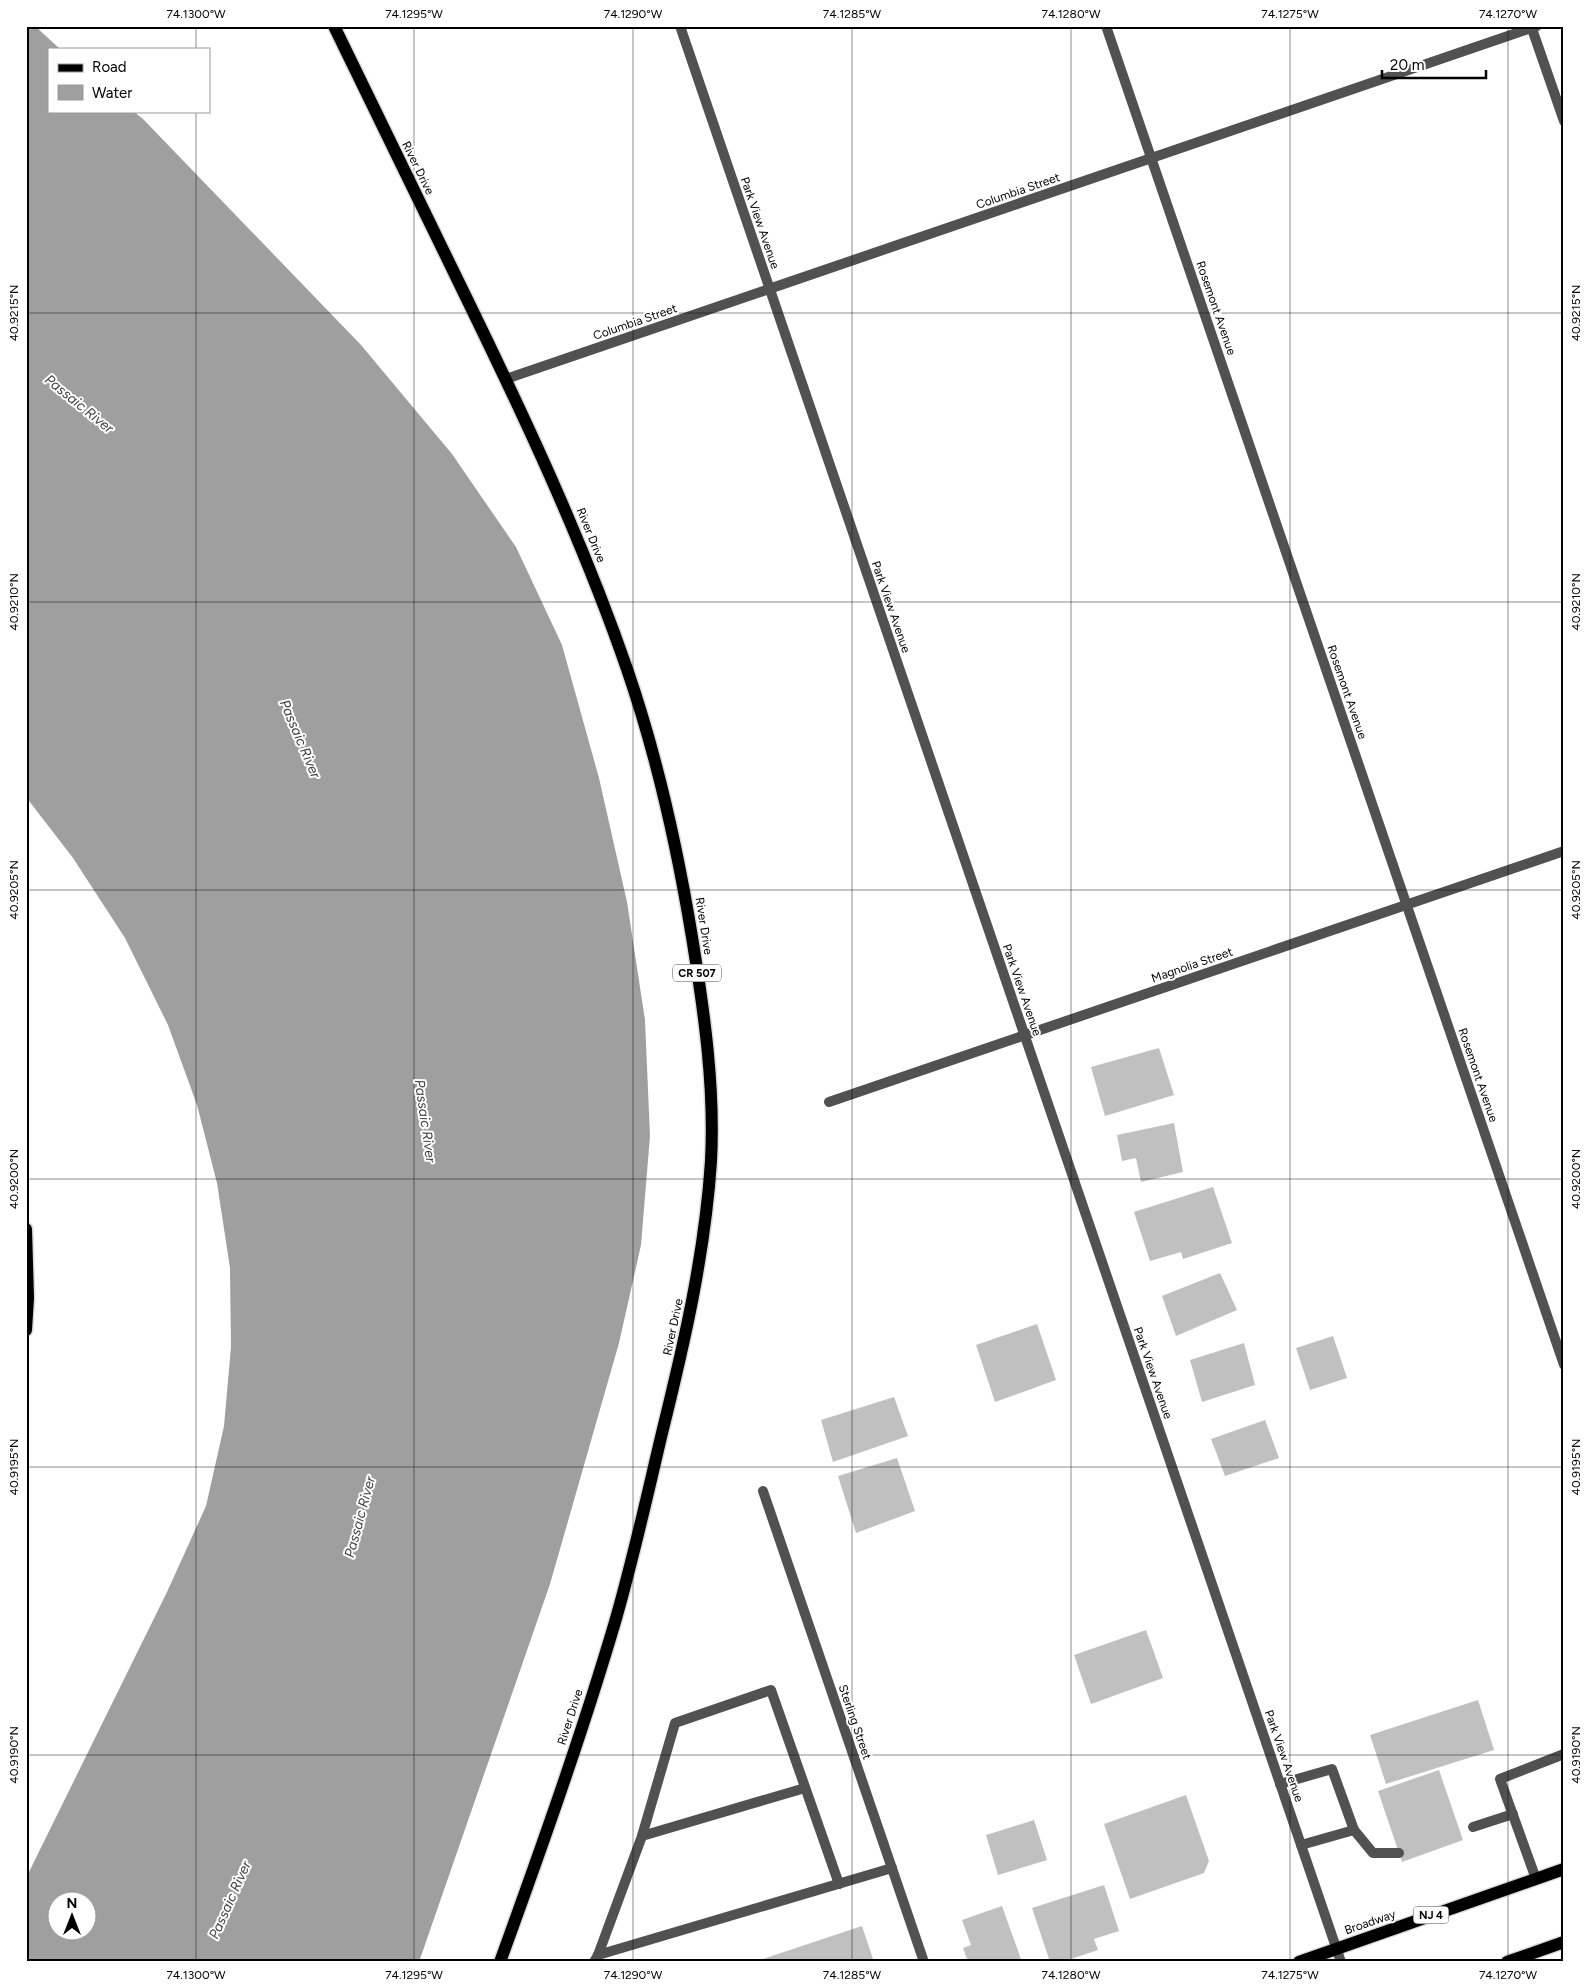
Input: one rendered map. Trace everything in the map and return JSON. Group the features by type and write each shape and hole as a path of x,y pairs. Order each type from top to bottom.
{"main road":[{"name":"River Drive","path":"334,26 545,462 604,605 629,674 668,810 684,888 705,1030 710,1097 711,1156 705,1229 680,1361 616,1619 580,1732 500,1962"},
{"path":"26,1229 28,1298 26,1330"},
{"name":"Broadway","path":"1299,1962 1564,1869"},
{"path":"1507,1962 1564,1942"}],"street":[{"name":"Park View Avenue","path":"680,26 1341,1962"},
{"name":"Rosemont Avenue","path":"1106,26 1564,1365"},
{"name":"Columbia Street","path":"506,380 1534,27"},
{"path":"1534,27 1564,121"},
{"name":"Magnolia Street","path":"829,1102 1564,851"},
{"name":"Sterling Street","path":"763,1491 924,1962"},
{"path":"596,1958 642,1836 675,1723 771,1690 839,1884"},
{"path":"1536,1879 1500,1778 1564,1754"},
{"path":"1280,1784 1332,1769 1354,1830 1373,1853 1398,1853"},
{"path":"642,1836 805,1788"},
{"path":"1473,1827 1513,1814"},
{"path":"1301,1846 1354,1830"},
{"path":"596,1958 892,1868"}],"water":[{"name":"Passaic River","path":"26,26 35,26 59,48 48,48 48,112 134,112 143,119 361,345 452,454 516,547 562,645 599,778 627,902 645,1020 650,1136 641,1245 619,1343 550,1584 419,1962 26,1962 26,1878 167,1592 206,1506 224,1426 231,1347 230,1268 217,1183 197,1105 168,1025 125,938 73,858 26,797"}],"building":[{"path":"1159,1048 1174,1095 1105,1116 1091,1067"},
{"path":"1174,1123 1183,1172 1141,1182 1136,1158 1122,1161 1117,1135"},
{"path":"1213,1187 1232,1243 1183,1259 1181,1252 1150,1261 1134,1212"},
{"path":"1220,1273 1237,1310 1176,1336 1162,1296"},
{"path":"1037,1324 1056,1380 995,1402 976,1345"},
{"path":"1333,1336 1347,1378 1310,1390 1296,1348"},
{"path":"1244,1343 1255,1385 1202,1402 1190,1360"},
{"path":"894,1397 908,1436 833,1462 821,1420"},
{"path":"1265,1420 1279,1458 1225,1476 1211,1439"},
{"path":"897,1458 915,1511 856,1533 838,1476"},
{"path":"1146,1630 1163,1678 1091,1704 1074,1655"},
{"path":"1478,1700 1494,1750 1386,1784 1370,1735"},
{"path":"1439,1770 1463,1840 1402,1862 1378,1791"},
{"path":"1186,1795 1209,1861 1204,1873 1130,1899 1104,1824"},
{"path":"1034,1820 1047,1860 998,1875 986,1835"},
{"path":"1104,1885 1119,1931 1094,1939 1098,1950 1062,1962 1050,1962 1032,1908"},
{"path":"1002,1906 1022,1962 968,1962 963,1948 971,1945 962,1920"},
{"path":"862,1926 874,1962 757,1962 757,1961"}]}
